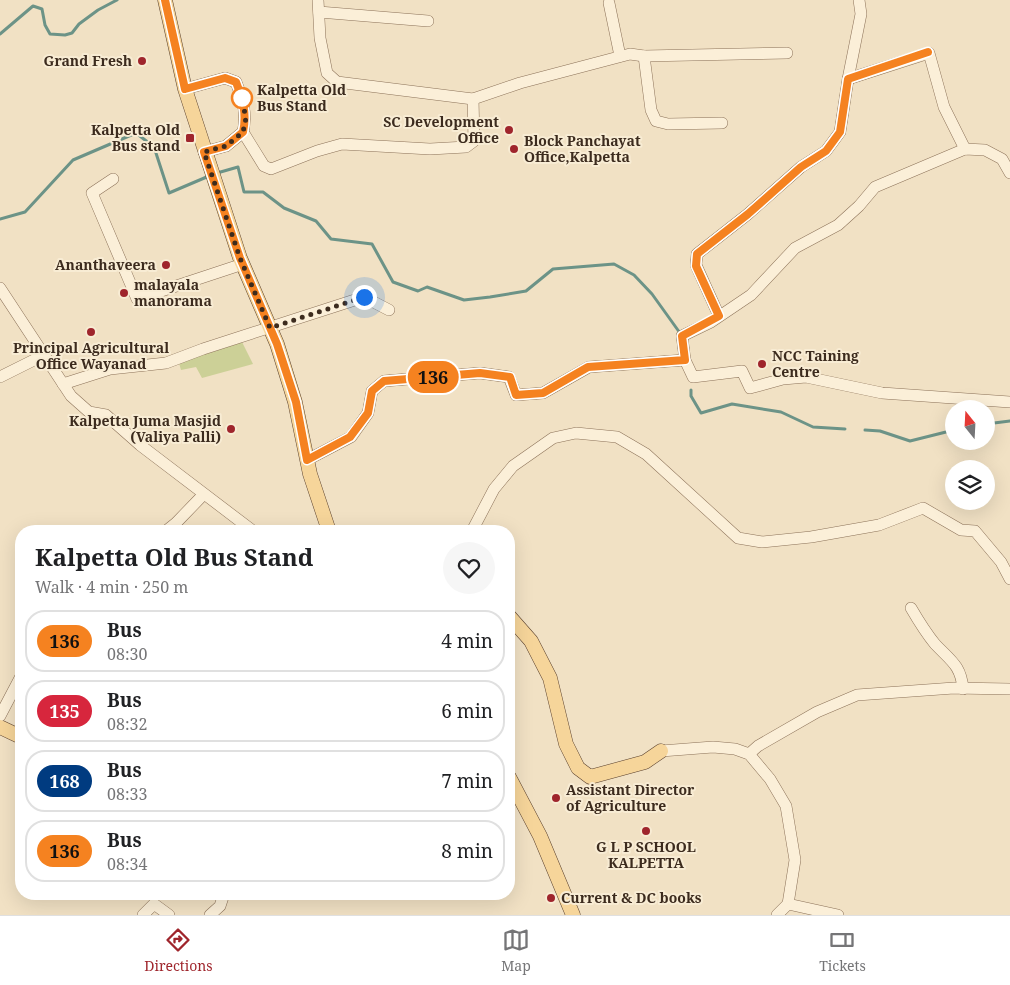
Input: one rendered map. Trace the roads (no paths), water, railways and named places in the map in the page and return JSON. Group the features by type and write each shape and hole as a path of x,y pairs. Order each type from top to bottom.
{"main road":[{"path":"165,0 185,89 204,152 243,264 277,344 296,402 310,474 327,525"},
{"path":"515,623 530,641 550,678 566,744 578,768 590,777 645,762 661,750"},
{"path":"0,727 15,734"},
{"path":"515,797 540,836 573,915"}],"street":[{"path":"719,316 696,266 697,254 748,214 801,167 826,151 840,132 861,14 859,0"},
{"path":"609,3 620,56"},
{"path":"428,21 319,6 320,38 327,73 337,82 473,99 520,82 630,54 644,56 787,53"},
{"path":"848,79 928,52 944,107 965,149"},
{"path":"644,56 651,110 656,121 668,124 722,122"},
{"path":"185,89 225,78 236,82 246,118 243,132 226,146 204,152"},
{"path":"243,132 264,166 271,169 317,151 342,144 430,149 466,147 474,141 473,99"},
{"path":"1010,174 1002,159 985,150 965,149 875,187 860,206 838,224 795,248 751,295 719,316 682,336 685,360 693,377 742,371 750,388 783,379 806,377 882,393 1010,402"},
{"path":"112,179 92,193 137,299 243,264"},
{"path":"0,288 71,396 89,412 106,415 140,445 241,525"},
{"path":"63,384 110,369 166,363 203,349 364,297 389,310"},
{"path":"0,377 44,355"},
{"path":"307,460 350,437 368,413 372,391 384,381 480,373 510,377 516,395 543,393 588,367 685,360"},
{"path":"475,525 494,489 513,466 553,438 576,434 617,437 646,454 738,538 762,542 811,538 879,525 924,508 961,530 975,531 1001,562 1010,578"},
{"path":"174,525 203,494"},
{"path":"911,608 934,643 952,661 962,676 963,689"},
{"path":"0,716 15,687"},
{"path":"748,754 758,746 817,712 857,695 963,689 1010,690"},
{"path":"661,750 713,747 735,749 748,754 770,779 786,806 795,860 788,904 777,915"},
{"path":"210,915 220,906 222,900"},
{"path":"143,915 154,904 169,915"},
{"path":"788,904 838,915"}],"waterway":[{"path":"0,34 33,6 42,9 45,25 50,34 65,35 72,33 79,24 98,10 117,0"},
{"path":"0,219 25,212 73,160 136,133 154,147 169,193 209,176"},
{"path":"217,173 238,167 244,192 263,192 284,208 316,221 331,239 372,244 393,282 418,291 427,287 464,300 490,297 526,291 553,269 614,264 634,275 652,294 680,333"},
{"path":"691,390 691,396 701,413 732,404 781,412 813,427 845,429"},
{"path":"995,423 1010,421"},
{"path":"865,430 880,431 910,441 945,432"}],"place":[{"name":"Grand Fresh","path":"142,61"},
{"name":"Kalpetta Old Bus Stand","path":"242,98"},
{"name":"SC Development Office","path":"509,130"},
{"name":"Kalpetta Old Bus stand","path":"190,138"},
{"name":"Block Panchayat Office,Kalpetta","path":"514,149"},
{"name":"Ananthaveera","path":"166,265"},
{"name":"malayala manorama","path":"124,293"},
{"name":"Principal Agricultural Office Wayanad","path":"91,332"},
{"name":"NCC Taining Centre","path":"762,364"},
{"name":"Kalpetta Juma Masjid (Valiya Palli)","path":"231,429"},
{"name":"Assistant Director of Agriculture","path":"556,798"},
{"name":"G L P SCHOOL KALPETTA","path":"646,831"},
{"name":"Current & DC books","path":"551,898"}]}
